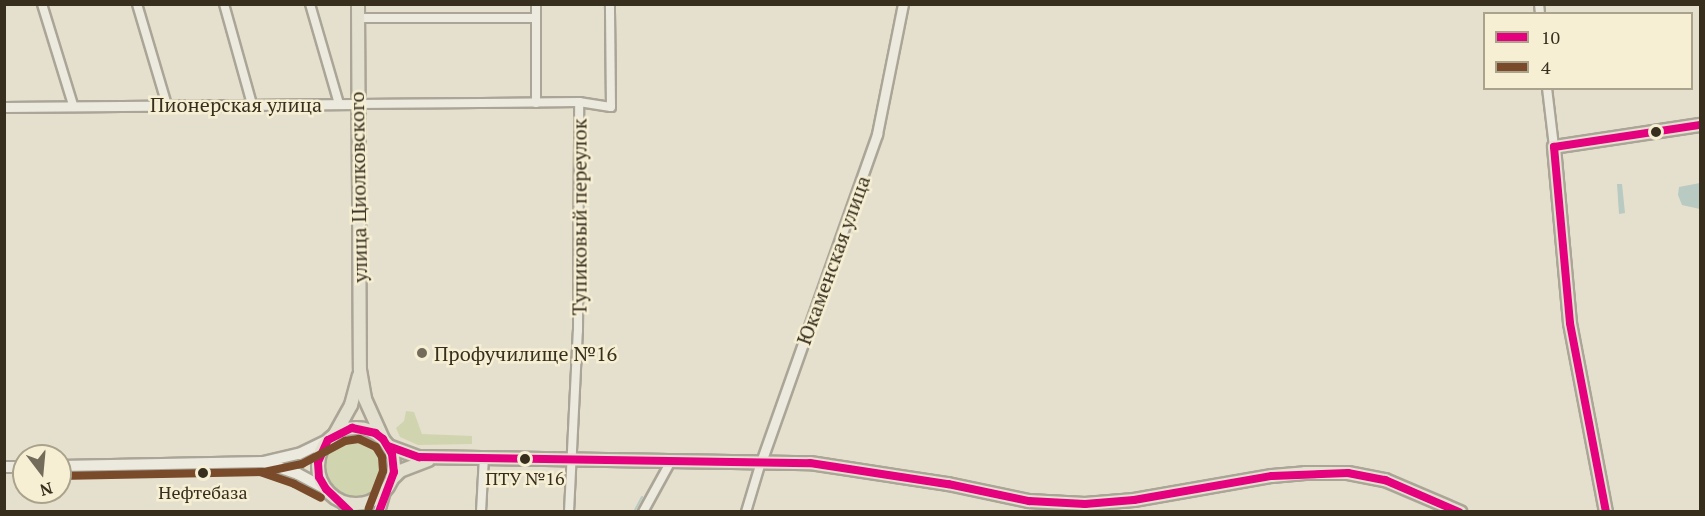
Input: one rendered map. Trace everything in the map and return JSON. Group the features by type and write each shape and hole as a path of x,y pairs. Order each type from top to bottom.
{"main road":[{"name":"улица Циолковского","path":"358,4 360,370 365,399 386,442"},
{"path":"1606,512 1570,323 1554,147 1701,125"},
{"name":"улица Циолковского","path":"331,438 351,405 360,370"},
{"path":"72,466 263,462 299,454 342,431 361,428 410,455 810,463 948,484 1029,501 1085,504 1134,500 1272,476 1348,473 1385,480 1460,512"},
{"path":"326,489 320,477 318,462 331,438"},
{"path":"379,512 385,491 392,479 394,464 386,442"},
{"path":"392,479 411,465 441,457"},
{"path":"263,462 298,474 326,489 351,512"},
{"path":"341,501 358,504 368,502 385,491"},
{"path":"1598,512 1602,494"}],"street":[{"path":"42,4 72,105"},
{"path":"137,4 167,105"},
{"path":"224,4 252,104"},
{"path":"310,4 339,104"},
{"path":"536,4 536,103"},
{"name":"Пионерская улица","path":"4,107 579,102 611,107 610,4"},
{"name":"Юкаменская улица","path":"746,512 761,462 877,134 903,4"},
{"path":"358,18 536,18"},
{"path":"1547,90 1554,147"},
{"name":"Тупиковый переулок","path":"569,512 578,331 579,102"},
{"path":"481,512 484,457"},
{"path":"643,512 671,461"}],"green space":[{"path":"406,411 414,412 422,434 472,436 472,444 418,445 400,437 396,428 404,421"},
{"path":"356,434 369,437 379,444 386,454 389,467 386,480 379,490 369,497 356,500 343,497 333,490 326,480 323,467 326,454 333,444 343,437"}],"shaded area":[{"path":"1700,183 1700,209 1682,205 1678,195 1679,187"},
{"path":"1617,184 1622,184 1625,213 1619,214"}],"waterway":[{"path":"634,512 642,497"}],"transit line":[{"name":"10","path":"1606,512 1570,323 1554,147 1700,125"},
{"name":"10","path":"350,512 326,489 319,477 318,462 328,440 352,428 375,433 383,439 392,454 394,472 379,512"},
{"name":"4","path":"72,476 264,472 302,464 345,441 359,439 376,447 382,457 383,471 369,508"},
{"name":"10","path":"388,446 419,457 810,463 948,484 1029,501 1085,504 1134,500 1272,476 1348,473 1385,480 1459,512"},
{"name":"4","path":"260,472 294,484 321,498"}],"place":[{"name":"Профучилище №16","path":"422,353"},
{"name":"ПТУ №16","path":"525,459"},
{"name":"Нефтебаза","path":"203,473"}]}
